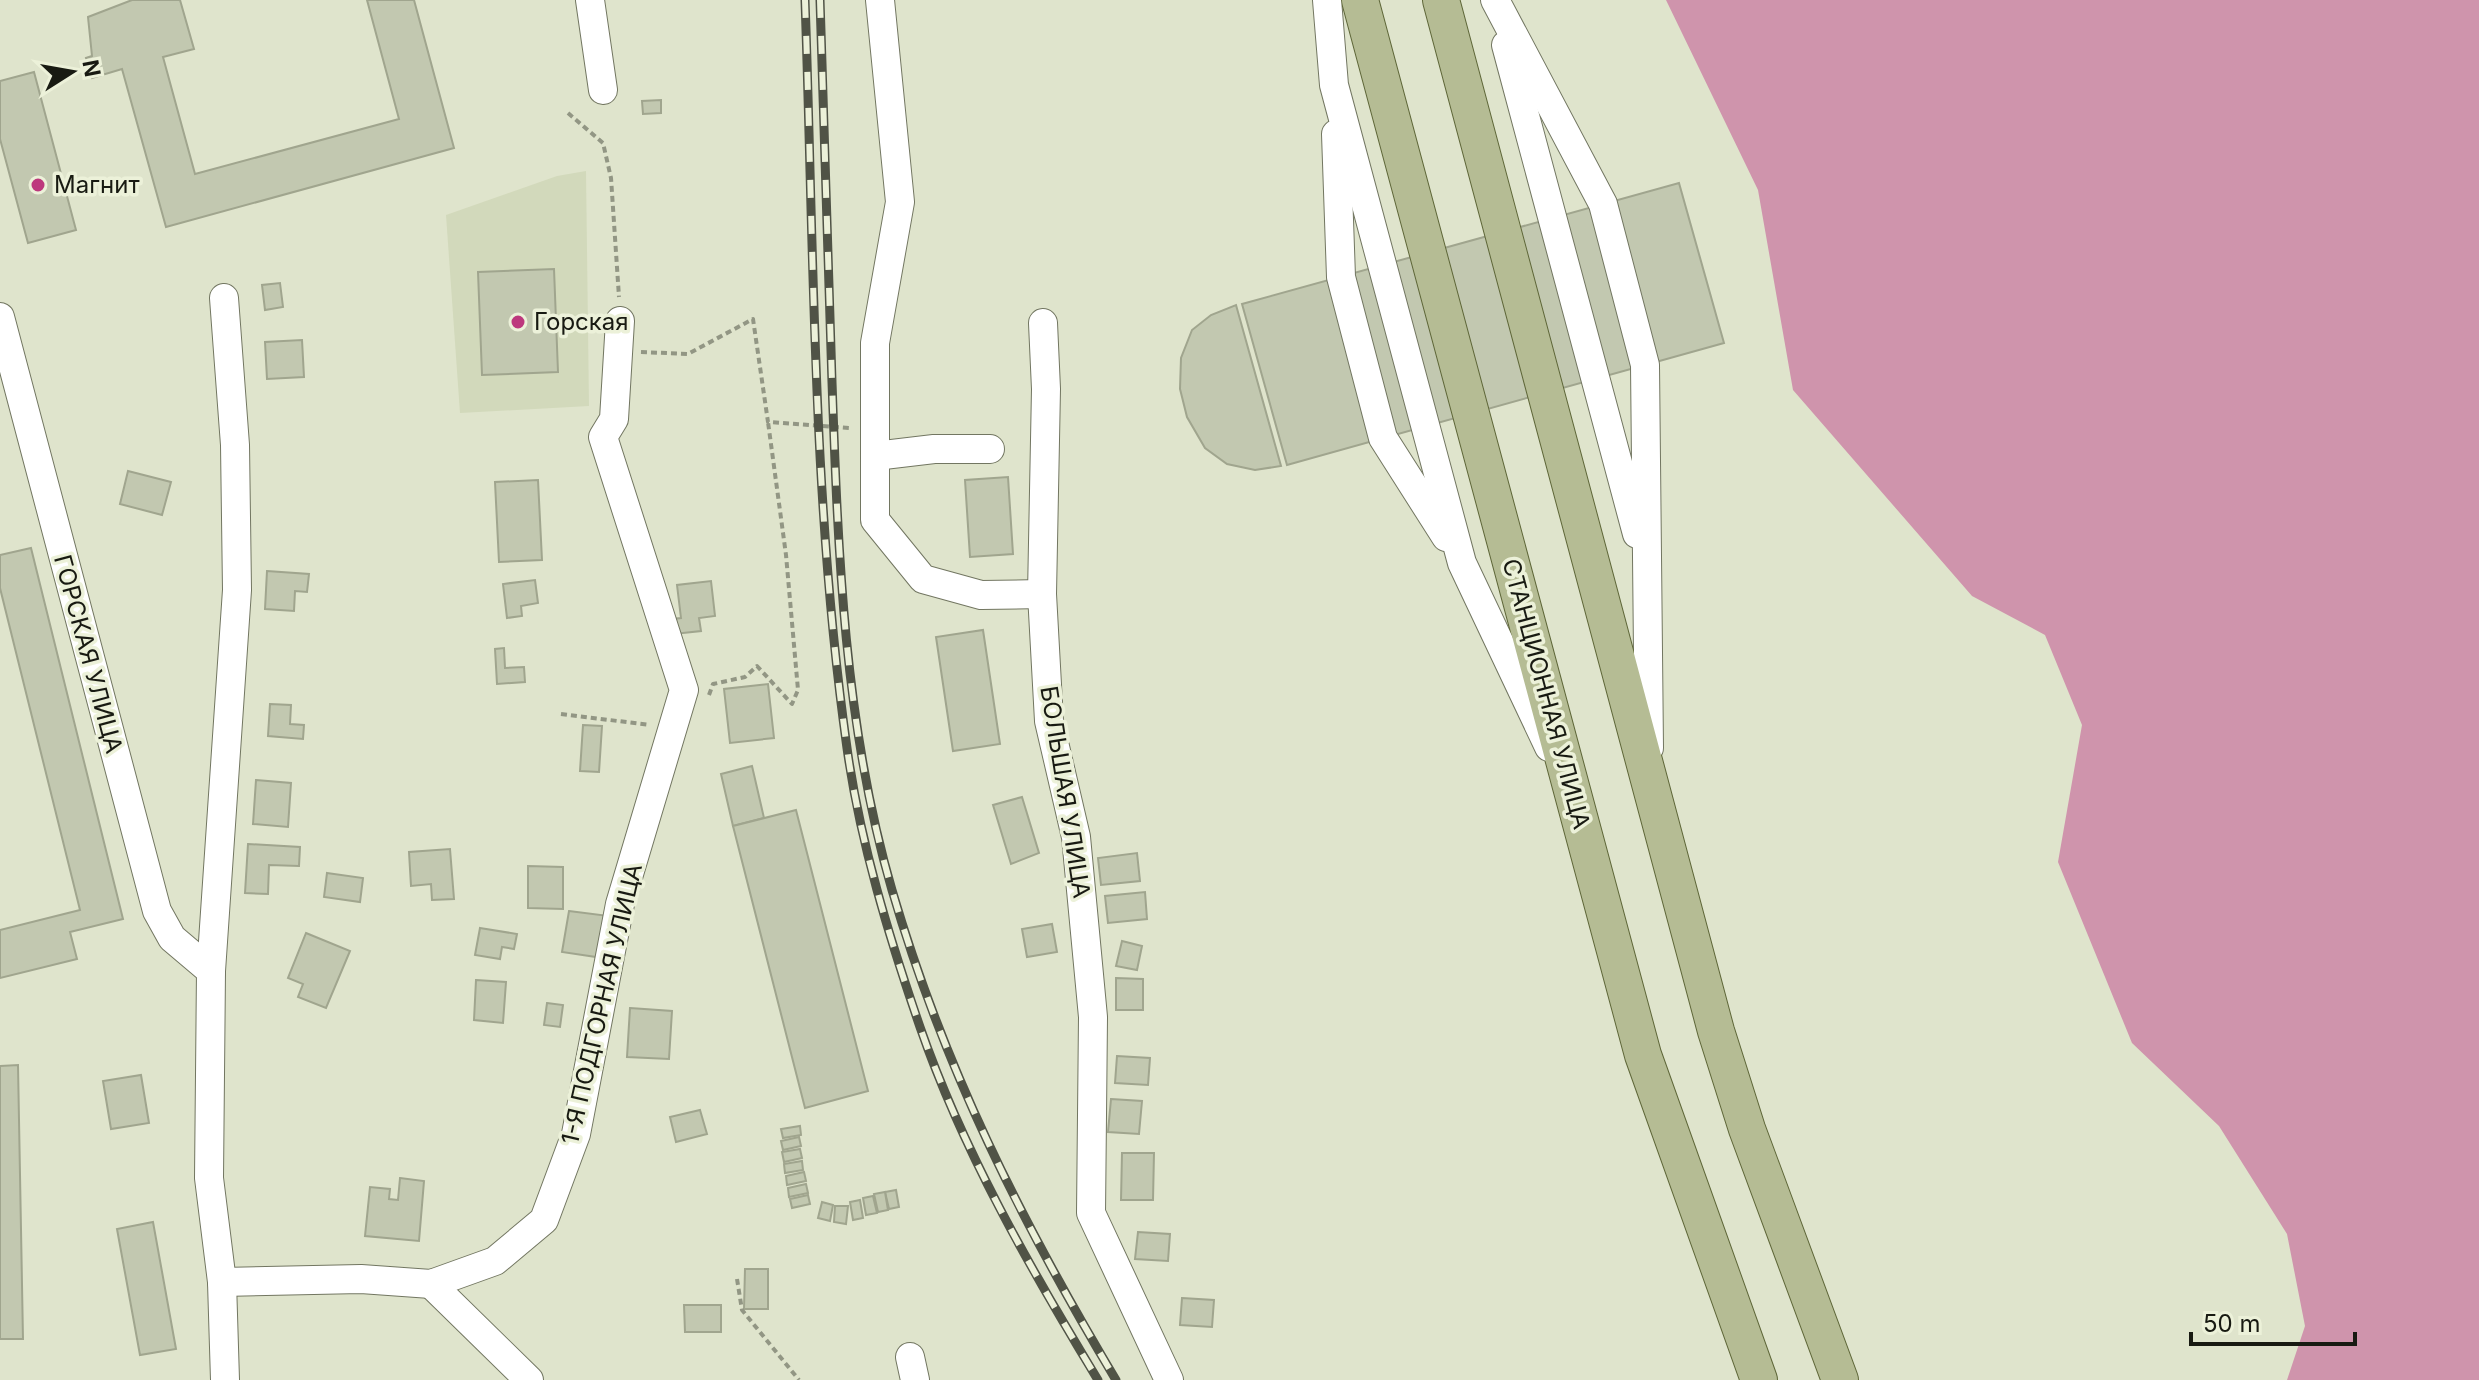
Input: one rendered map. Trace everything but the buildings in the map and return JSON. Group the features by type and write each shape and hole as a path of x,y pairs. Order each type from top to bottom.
{"main road":[{"name":"СТАНЦИОННАЯ УЛИЦА","path":"1360,0 1643,1055 1759,1380"},
{"path":"1441,0 1716,1031 1747,1129 1840,1380"}],"street":[{"path":"590,0 603,90"},
{"path":"880,0 900,202 875,343 875,520 923,579 981,595 1042,594"},
{"path":"1327,0 1334,85 1341,277 1383,438 1462,563 1576,805"},
{"path":"1494,0 1603,204 1645,365 1650,781"},
{"path":"1494,0 1648,573"},
{"path":"1334,85 1462,563"},
{"path":"224,298 235,445 237,590 211,971 209,1178 222,1282 225,1380"},
{"name":"ГОРСКАЯ УЛИЦА","path":"0,317 157,911 172,938 211,971"},
{"name":"1-Я ПОДГОРНАЯ УЛИЦА","path":"222,1282 361,1279 431,1284 495,1261 544,1220 576,1134 620,904 684,690 603,437 614,419 620,321"},
{"name":"БОЛЬШАЯ УЛИЦА","path":"1043,323 1046,389 1042,594 1049,721 1076,837 1093,1017 1091,1213 1169,1380"},
{"path":"875,456 934,449 990,449"},
{"path":"431,1284 529,1380"}],"path":[{"path":"568,113 603,143 611,178 620,321 641,352 688,354 753,319 786,555 798,690 792,704 757,666 745,677 713,684 708,698"},
{"path":"768,422 856,428 859,453 875,456"},
{"path":"561,714 653,725 673,721"},
{"path":"737,1279 742,1310 799,1380"}],"shaded area":[{"path":"1666,0 2479,0 2479,1380 2287,1380 2305,1326 2287,1234 2219,1126 2132,1043 2058,862 2082,725 2045,635 1972,596 1793,390 1758,190"},
{"path":"586,171 589,406 460,413 446,215 557,176"}],"railway":[{"path":"805,0 816,375 827,562 847,748 860,819 897,959 956,1119 1023,1252 1098,1380"},
{"path":"820,0 841,574 854,702 876,828 913,956 961,1081 1017,1202 1116,1380"}],"place":[{"name":"Магнит","path":"38,185"},
{"name":"Горская","path":"518,322"}]}
